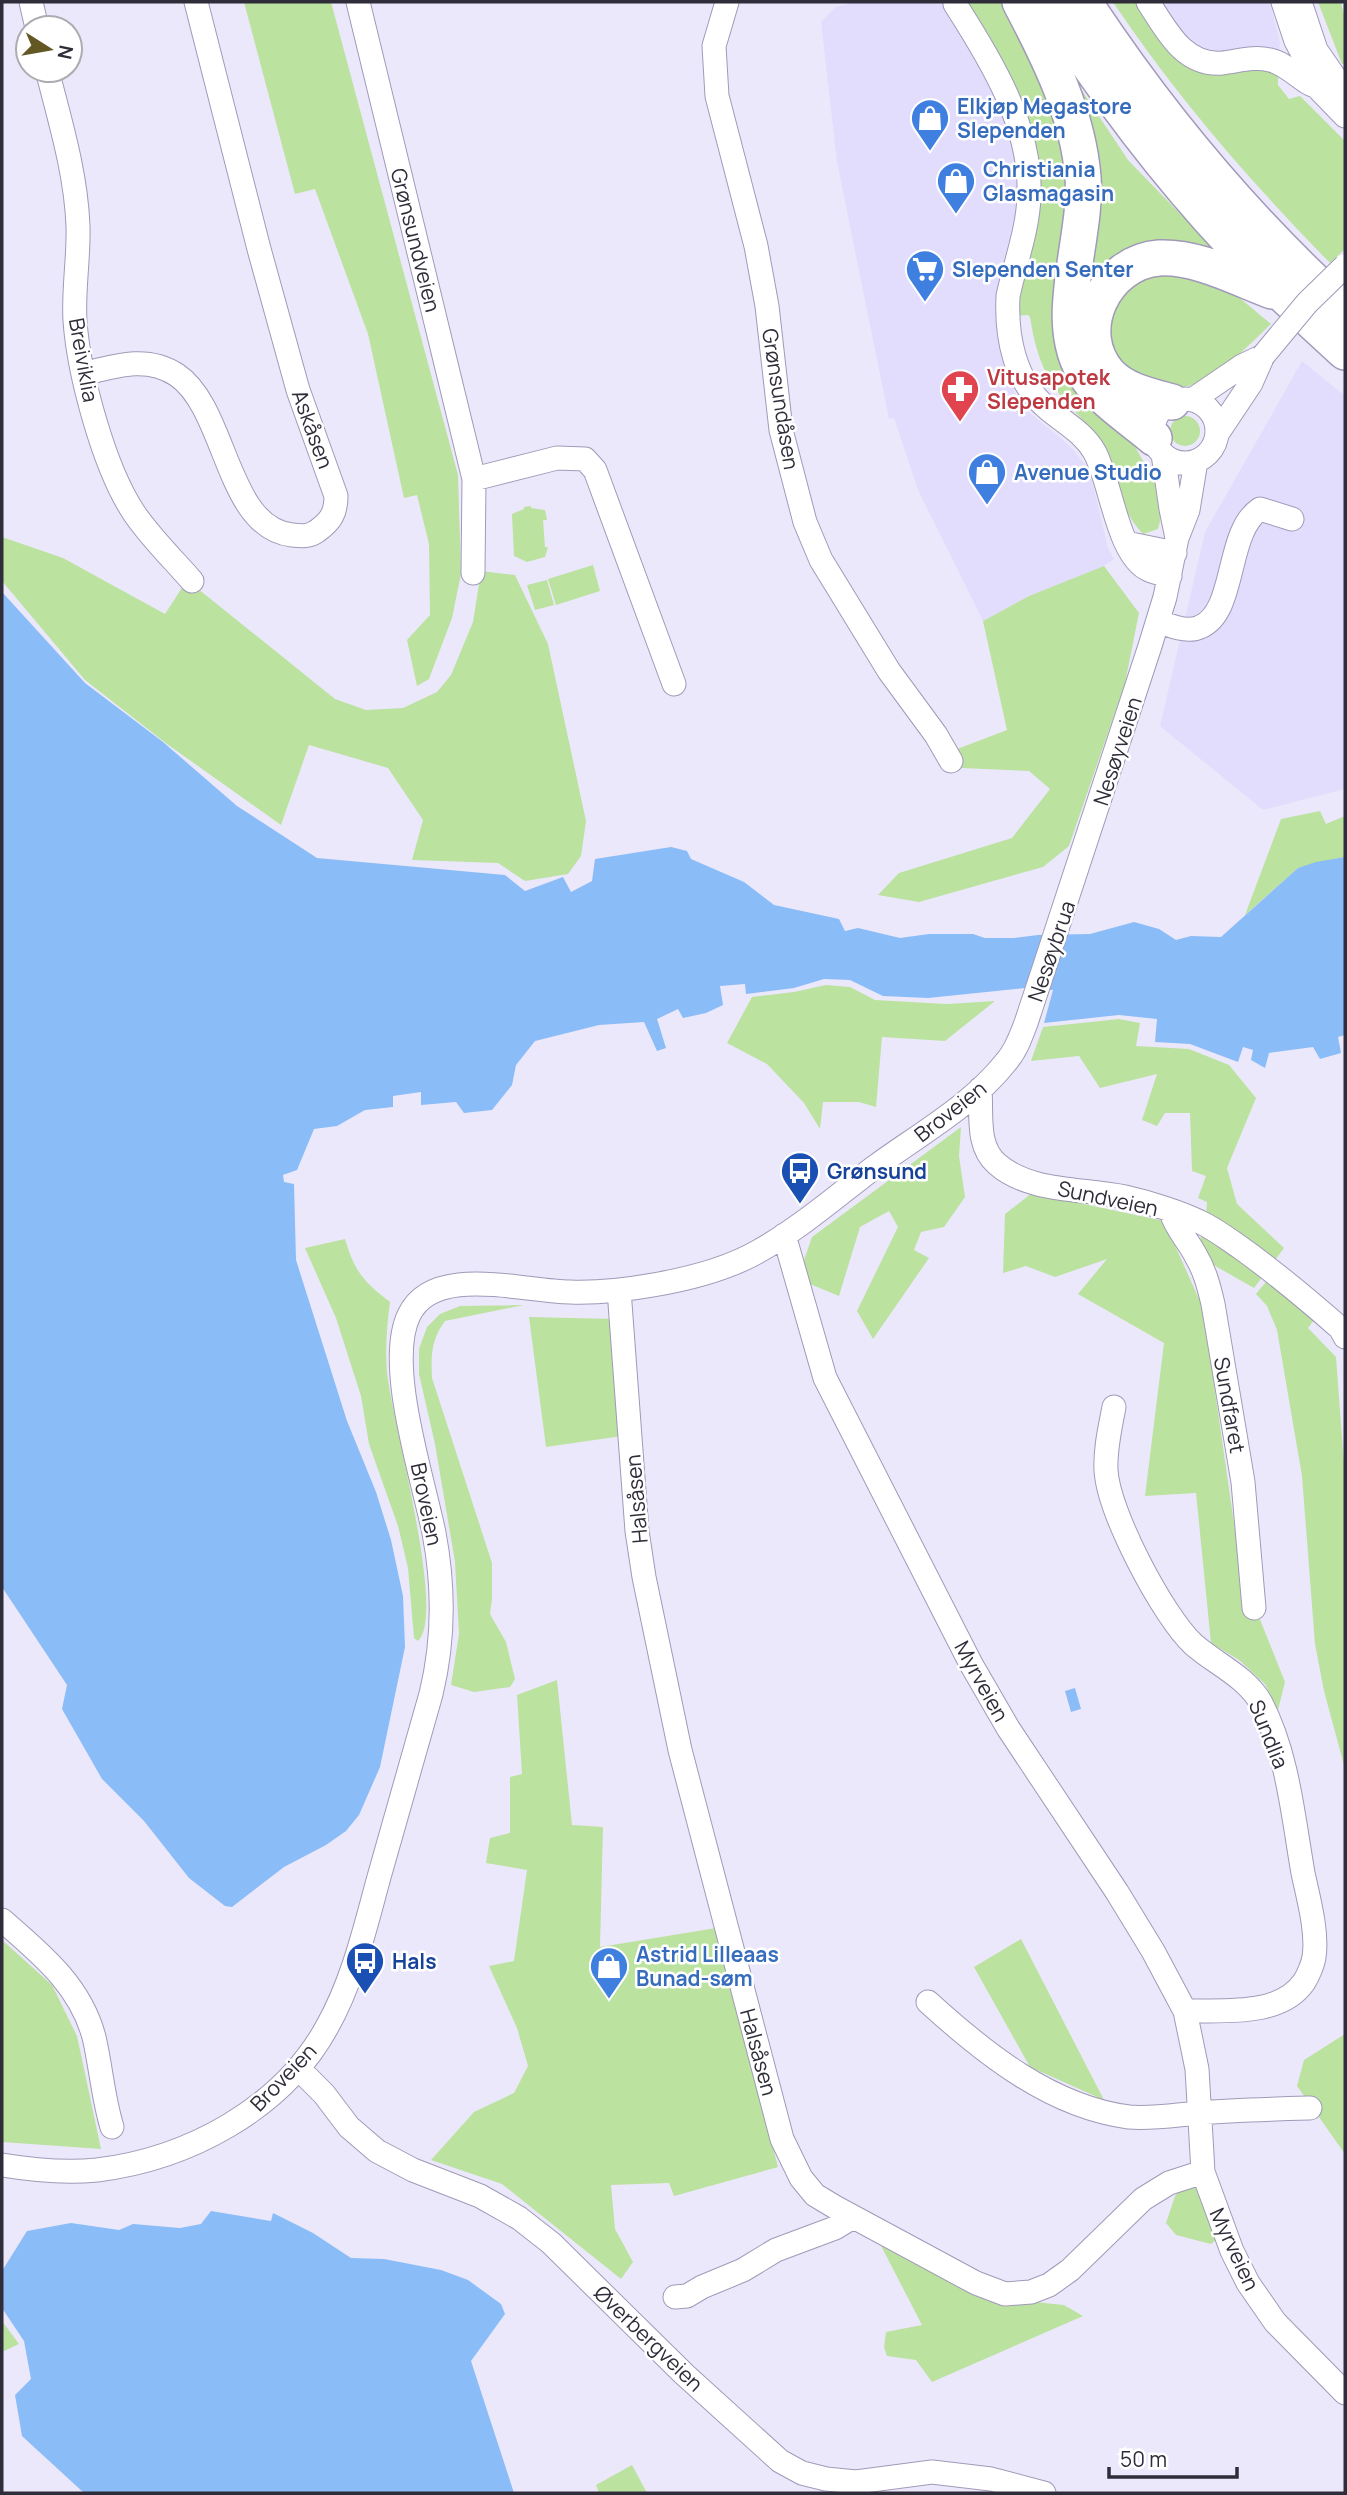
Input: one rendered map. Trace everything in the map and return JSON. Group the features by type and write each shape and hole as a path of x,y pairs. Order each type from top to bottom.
{"highway":[{"path":"1020,2 1056,75 1080,154 1083,177 1082,219 1070,309 1072,339 1077,357 1096,388 1159,446"},
{"path":"1047,2 1087,65 1150,148 1203,211 1283,296 1345,352"},
{"path":"1084,2 1143,86 1224,189 1296,264 1342,305"},
{"path":"1182,401 1141,393 1122,385 1103,365 1093,337 1096,310 1101,296 1119,273 1146,260 1175,259 1208,267 1283,296"}],"street":[{"name":"Askåsen","path":"83,374 128,364 151,363 169,370 180,378 199,400 251,510 270,528 283,534 303,537 314,534 331,520 337,496 298,390 196,2"},
{"name":"Grønsundveien","path":"358,2 474,479 473,573"},
{"name":"Grønsundåsen","path":"727,2 714,46 717,96 756,246 767,306 781,430 805,522 821,561 951,761"},
{"path":"1148,2 1177,45 1192,56 1220,63 1253,58 1272,60 1290,68 1316,86 1345,116"},
{"path":"1283,2 1291,29 1316,79 1316,86"},
{"path":"1300,2 1315,50 1345,92"},
{"path":"955,4 988,54 1020,132 1026,155 1029,198 1010,284 1007,311 1017,368 1039,401 1086,439 1093,449 1105,476 1126,543 1141,565 1170,576"},
{"name":"Breiviklia","path":"51,84 71,165 78,226 75,321 83,374 109,461 132,511 192,581"},
{"path":"1263,356 1242,366 1212,387 1164,407 1155,421 1159,446 1178,463 1196,461 1210,451 1217,434 1251,383 1263,356 1307,303 1345,266"},
{"path":"1182,401 1208,409 1214,416 1217,434"},
{"name":"Nesøyveien","path":"1159,446 1176,546"},
{"path":"474,479 557,458 585,459 595,470 605,495 674,684"},
{"name":"Nesøyveien","path":"1075,880 1158,621 1176,546 1188,510 1196,461"},
{"path":"1158,621 1192,629 1209,621 1226,590 1240,535 1252,515 1260,509 1292,519"},
{"path":"1126,543 1176,546"},
{"name":"Nesøybrua","path":"1026,1023 1075,880"},
{"name":"Broveien","path":"2,2165 80,2171 143,2161 207,2137 256,2107 298,2068 330,2023 356,1958 436,1668 441,1621 441,1584 434,1534 400,1368 405,1324 415,1304 426,1294 459,1284 570,1292 619,1290 684,1279 759,1251 980,1089 1008,1061 1026,1023"},
{"name":"Sundveien","path":"980,1089 980,1133 988,1154 1017,1178 1126,1198 1200,1222 1282,1277 1340,1328 1345,1336"},
{"name":"Sundfaret","path":"1171,1212 1175,1225 1196,1255 1206,1277 1213,1304 1243,1482 1254,1608"},
{"name":"Myrveien","path":"784,1235 825,1378 964,1649 1008,1728 1117,1892 1185,2011 1196,2069 1203,2172 1232,2251 1248,2283 1275,2322 1345,2393"},
{"name":"Halsåsen","path":"619,1290 637,1531 644,1577 680,1750 782,2139 801,2178 815,2195 853,2217 976,2283 1005,2294 1031,2292 1049,2285 1070,2270 1143,2199 1169,2183 1203,2172"},
{"name":"Sundlia","path":"1114,1407 1107,1446 1106,1471 1115,1513 1178,1629 1247,1685 1260,1702 1282,1755 1312,1922 1314,1957 1304,1981 1286,1999 1254,2009 1185,2011"},
{"path":"2,1920 45,1957 74,1991 94,2037 103,2096 111,2127"},
{"path":"928,2002 988,2053 1031,2081 1076,2103 1131,2117 1310,2108"},
{"name":"Øverbergveien","path":"298,2068 324,2094 349,2127 377,2151 413,2170 480,2196 519,2218 551,2243 684,2374 780,2461 802,2473 856,2487 943,2473 991,2479 1044,2493"},
{"path":"675,2297 687,2296 743,2270 776,2250 835,2228 853,2217"}],"shaded area":[{"name":"Slependen Senter","path":"853,2 967,2 975,15 996,94 1016,153 1020,190 1015,234 996,310 1005,357 1015,393 1025,409 1070,446 1087,467 1108,548 1114,559 1104,566 1029,596 983,621 918,490 894,418 889,419 837,162 821,22 836,7"},
{"path":"1142,2 1270,2 1280,42 1278,69 1221,70"},
{"path":"1302,361 1345,396 1345,789 1263,810 1160,726 1205,532"}],"green space":[{"path":"244,2 331,2 458,475 461,574 452,618 429,679 417,686 407,640 430,615 429,544 417,495 404,498 368,334 315,189 295,194"},
{"path":"967,2 1009,2 1071,154 1061,306 1159,489 1158,529 1143,534 1134,523 1120,498 1093,433 1057,391 1045,371 1037,351 1030,317 1014,316 1032,231 996,51"},
{"path":"1113,2 1142,2 1175,51 1278,69 1278,85 1289,99 1300,96 1345,141 1345,249 1330,263 1216,138 1163,72"},
{"path":"1318,2 1341,2 1345,19 1345,64 1342,64"},
{"path":"1069,71 1128,160 1217,252 1090,290"},
{"path":"1162,265 1230,290 1271,324 1213,375 1186,387 1173,387 1152,381 1116,366 1104,308 1110,297"},
{"path":"1185,416 1196,420 1200,431 1196,442 1185,446 1174,442 1170,431 1174,420"},
{"path":"531,506 545,510 545,547 548,547 545,557 527,562 514,556 512,514"},
{"path":"2,537 63,558 165,614 187,580 335,699 366,710 403,708 437,692 451,675 473,622 481,571 515,575 548,644 586,821 581,856 568,874 525,881 498,863 412,860 423,820 388,768 309,745 281,825 167,744 85,680 2,581"},
{"path":"593,565 600,591 556,605 548,579"},
{"path":"1104,566 1139,613 1125,683 1069,846 1043,867 919,902 878,895 899,873 1012,838 1050,789 1029,771 962,768 952,751 1007,730 983,621 1029,596"},
{"path":"547,580 554,605 535,610 527,585"},
{"path":"1320,811 1326,824 1345,816 1345,857 1298,868 1245,915 1281,819"},
{"path":"826,985 850,987 875,1000 947,1004 995,1001 945,1041 882,1037 876,1107 859,1102 823,1102 820,1129 804,1103 767,1064 727,1043 752,997"},
{"path":"1119,1019 1140,1023 1136,1046 1189,1049 1229,1065 1256,1098 1227,1168 1237,1204 1284,1248 1254,1288 1196,1255 1206,1218 1207,1202 1198,1198 1206,1176 1192,1171 1190,1113 1165,1113 1157,1126 1142,1120 1157,1074 1100,1088 1079,1056 1031,1061 1043,1027"},
{"path":"961,1127 959,1156 965,1197 944,1227 921,1232 914,1250 929,1258 873,1339 857,1311 898,1227 889,1211 860,1227 839,1296 805,1282 804,1260 812,1237"},
{"path":"1032,1193 1164,1221 1203,1308 1241,1572 1285,1682 1278,1710 1265,1684 1239,1660 1211,1643 1196,1493 1145,1496 1164,1343 1078,1294 1107,1259 1055,1277 1026,1266 1003,1273 1005,1214"},
{"path":"345,1239 352,1260 361,1275 390,1302 387,1372 415,1514 426,1594 425,1624 418,1641 414,1638 408,1568 398,1526 369,1444 361,1396 336,1318 305,1248"},
{"path":"1269,1278 1314,1320 1308,1328 1336,1357 1345,1478 1345,1769 1324,1691 1315,1644 1302,1476 1277,1330 1267,1306 1256,1294"},
{"path":"524,1305 445,1321 434,1341 432,1355 432,1378 492,1563 490,1614 506,1642 515,1679 510,1687 474,1692 451,1685 459,1634 455,1562 435,1444 419,1374 419,1349 427,1327 440,1314 460,1306"},
{"path":"529,1317 616,1319 622,1436 546,1447"},
{"path":"557,1680 572,1825 603,1827 600,1947 716,1928 778,2167 674,2196 669,2183 611,2185 615,2229 633,2262 621,2279 502,2184 431,2160 474,2112 514,2093 528,2066 517,2028 489,1966 514,1961 527,1870 486,1863 490,1838 510,1833 510,1777 522,1774 517,1695"},
{"path":"1021,1939 1104,2100 1030,2067 974,1967"},
{"path":"2,1940 52,1985 77,2036 101,2149 2,2142"},
{"path":"1345,2034 1345,2154 1297,2086 1304,2060"},
{"path":"1194,2186 1202,2195 1216,2240 1211,2244 1176,2235 1166,2223 1175,2196 1182,2187"},
{"path":"878,2240 1007,2299 1064,2305 1083,2316 932,2382 916,2360 887,2356 884,2347 886,2332 922,2325"},
{"path":"2,2321 19,2344 4,2351 2,2349"},
{"path":"632,2465 647,2493 599,2493 596,2485"}],"water":[{"path":"2,592 85,683 163,742 237,806 317,858 505,875 525,891 563,877 571,892 592,881 595,859 671,847 687,851 691,859 744,882 774,905 839,919 845,931 858,928 900,938 929,934 973,934 985,938 1014,938 1090,934 1134,922 1159,929 1176,940 1191,936 1221,937 1298,868 1345,857 1345,1035 1338,1037 1341,1053 1320,1059 1313,1047 1269,1053 1265,1068 1251,1060 1253,1050 1243,1047 1238,1062 1190,1044 1155,1042 1157,1019 1119,1015 1044,1023 1053,990 1025,988 928,998 883,996 850,980 824,979 794,988 746,994 745,984 720,986 723,1005 706,1013 683,1018 678,1009 657,1019 666,1048 657,1051 644,1022 599,1025 535,1041 516,1065 512,1085 492,1110 464,1113 456,1102 421,1105 421,1092 393,1096 393,1107 365,1110 337,1126 314,1129 297,1170 283,1175 284,1182 294,1184 296,1260 347,1421 376,1492 391,1540 403,1596 405,1647 380,1767 359,1815 346,1831 326,1845 284,1867 232,1907 225,1906 189,1878 144,1821 102,1779 62,1709 67,1685 2,1587"},
{"path":"1075,1688 1081,1709 1071,1712 1065,1691"},
{"path":"211,2211 271,2221 273,2213 313,2233 351,2258 384,2259 441,2270 468,2280 501,2304 505,2314 471,2361 514,2493 84,2493 22,2436 15,2395 31,2379 24,2341 2,2308 2,2271 27,2231 71,2223 119,2230 133,2224 180,2228 201,2224"}],"place":[{"name":"Elkjøp Megastore Slependen","path":"930,152"},
{"name":"Christiania Glasmagasin","path":"956,215"},
{"name":"Slependen Senter","path":"925,303"},
{"name":"Vitusapotek Slependen","path":"960,423"},
{"name":"Avenue Studio","path":"987,506"},
{"name":"Grønsund","path":"800,1205"},
{"name":"Hals","path":"365,1995"},
{"name":"Astrid Lilleaas Bunad-søm","path":"609,2000"}]}
